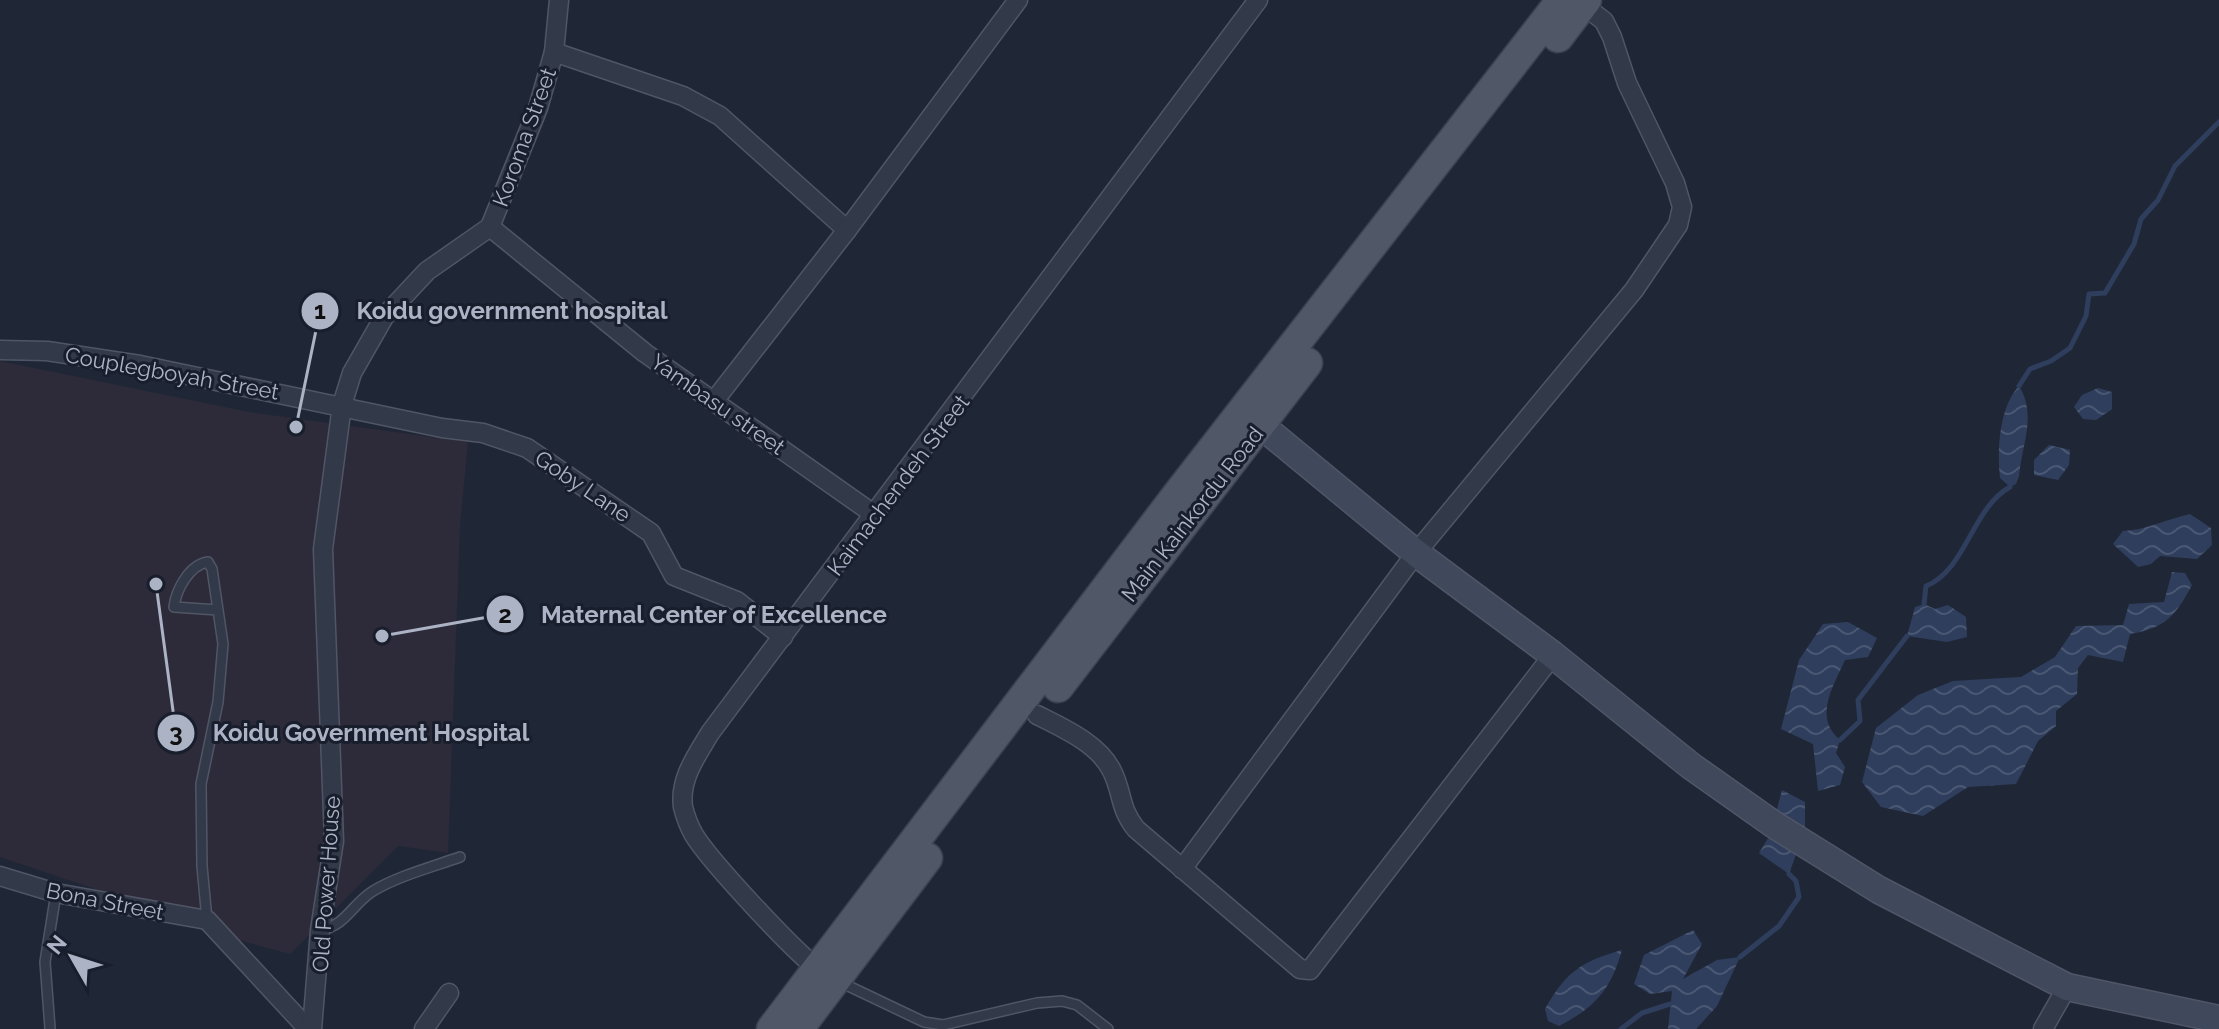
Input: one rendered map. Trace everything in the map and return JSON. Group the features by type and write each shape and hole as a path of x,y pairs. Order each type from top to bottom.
{"main road":[{"path":"772,1029 826,974 1469,136 1577,2"},
{"path":"1252,419 1416,553 1553,655 1691,766 1799,841 1879,890 2067,987 2219,1019"},
{"name":"Main Kainkordu Road","path":"928,840 1037,715 1101,614"},
{"path":"798,1029 826,974"}],"street":[{"name":"Koroma Street","path":"342,405 352,373 384,317 427,271 490,227 538,108 554,52 559,0"},
{"path":"714,401 847,230 1018,0"},
{"name":"Kaimachendeh Street","path":"826,974 694,835 682,792 691,765 1258,0"},
{"path":"1182,869 1416,553 1634,290 1678,225 1682,207 1675,183 1627,83 1612,37 1604,21 1577,2"},
{"path":"554,52 683,96 720,116 847,230"},
{"name":"Yambasu street","path":"490,227 645,353 875,515"},
{"name":"Couplegboyah Street","path":"0,350 47,351 140,365 342,405"},
{"name":"Goby Lane","path":"342,405 442,428 483,433 527,448 651,533 674,576 737,601 783,637"},
{"name":"Old Power House","path":"310,1029 320,930 334,841 323,549 342,405"},
{"path":"1037,715 1101,755 1113,772 1124,814 1182,869 1300,969 1310,970 1553,655"},
{"name":"Bona Street","path":"0,876 56,893 207,920"},
{"path":"207,920 310,1029"},
{"path":"2043,1029 2067,987"},
{"path":"424,1029 449,993"}],"lane":[{"path":"207,920 201,784 218,702 223,644 212,569 208,562 200,563 176,591 174,607 218,610"},
{"path":"320,930 333,928 346,919 361,899 375,889 460,857"},
{"path":"50,1028 45,962 56,893"},
{"path":"826,974 924,1022 943,1025 1037,1003 1062,1001 1077,1005 1108,1029"}],"shaded area":[{"path":"0,361 249,412 468,442 460,526 448,853 398,846 290,954 149,916 92,888 0,857"}],"water":[{"path":"2019,386 2028,419 2019,476 2016,484 2010,487 2000,478 1999,443 2007,405"},
{"path":"2098,388 2112,392 2112,409 2096,420 2083,419 2074,407 2082,395"},
{"path":"2049,445 2070,450 2069,465 2058,480 2034,475 2034,460"},
{"path":"2190,514 2211,528 2212,545 2197,559 2160,556 2151,564 2138,567 2113,544 2123,531"},
{"path":"2172,572 2185,573 2192,585 2180,605 2161,624 2130,634 2123,662 2088,655 2078,668 2077,694 2056,711 2056,726 2038,741 2016,784 1968,787 1923,816 1881,807 1862,782 1876,728 1918,695 1953,681 2021,677 2055,657 2076,626 2123,625 2129,604 2164,602"},
{"path":"1924,604 1935,609 1948,605 1966,617 1967,637 1947,642 1907,636 1915,607"},
{"path":"1848,622 1877,638 1868,657 1845,660 1831,691 1828,722 1840,740 1836,753 1845,767 1840,785 1818,791 1813,744 1781,729 1799,660 1823,624"},
{"path":"1782,790 1805,802 1805,829 1789,874 1759,853 1770,835"},
{"path":"1693,930 1702,944 1683,979 1717,960 1740,957 1717,1006 1696,1029 1668,1029 1672,991 1650,994 1634,984 1644,955"},
{"path":"1622,950 1606,987 1591,1005 1559,1026 1548,1021 1545,1009 1568,977 1595,959"}],"waterway":[{"path":"2019,386 2030,369 2051,361 2070,348 2086,316 2089,294 2105,293 2134,244 2141,219 2158,200 2175,166 2219,122"},
{"path":"1924,604 1926,586 1951,567 1986,509 2010,487"},
{"path":"1840,740 1860,721 1858,700 1907,636"},
{"path":"1740,957 1779,926 1799,897 1796,881 1789,874"},
{"path":"1621,1029 1642,1013 1670,1004"}],"place":[{"name":"Koidu government hospital","path":"296,427"},
{"name":"Koidu Government Hospital","path":"156,584"},
{"name":"Maternal Center of Excellence","path":"382,636"}]}
